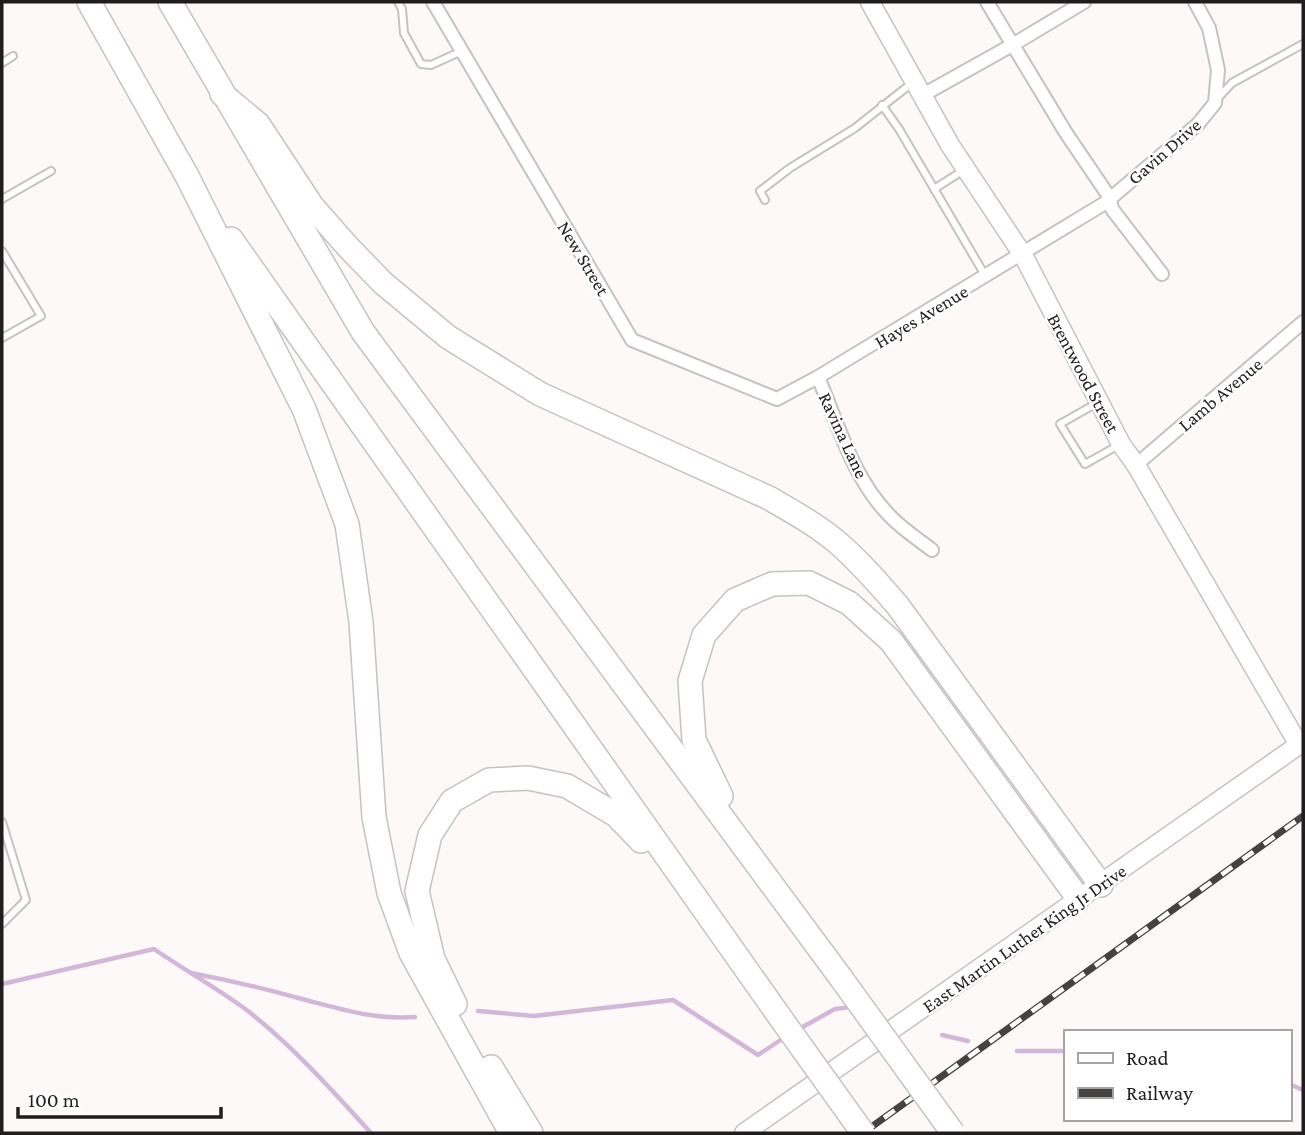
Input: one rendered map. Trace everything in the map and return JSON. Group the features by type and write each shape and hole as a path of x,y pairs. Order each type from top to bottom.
{"highway":[{"path":"89,2 187,176 304,409 347,524 361,622 374,817 389,893 411,953 511,1133"},
{"path":"170,2 363,332 743,843 953,1133"},
{"path":"222,94 258,124 312,206 348,247 383,283 448,337 540,394 769,498 837,542 898,606 1101,885"},
{"path":"187,176 863,1133"},
{"path":"743,843 694,740 690,681 704,635 735,600 772,584 809,583 849,603 891,641 1078,898"},
{"path":"531,1133 468,1027 433,959 417,891 430,835 452,801 489,780 528,778 567,786 616,815 687,887"}],"main road":[{"name":"Brentwood Street","path":"870,2 917,89 1023,255 1121,444 1301,744"},
{"name":"East Martin Luther King Jr Drive","path":"744,1133 980,971 1078,898 1101,885 1301,744"}],"street":[{"name":"New Street","path":"433,2 632,340 776,399 818,377"},
{"path":"987,2 1066,133 1110,198 1112,209 1162,274"},
{"path":"917,89 1014,44 1084,2"},
{"name":"Gavin Drive","path":"1023,255 1110,198 1198,124 1214,103 1218,70 1209,28 1195,2"},
{"name":"Hayes Avenue","path":"818,377 1023,255"},
{"name":"Lamb Avenue","path":"1136,465 1303,322"},
{"name":"Ravina Lane","path":"818,377 845,446 867,485 889,516 932,550"}],"lane":[{"path":"398,2 402,9 404,33 421,64 431,65 462,51"},
{"path":"1214,103 1232,83 1303,44"},
{"path":"2,63 13,56"},
{"path":"765,200 760,191 790,168 855,128 882,105 917,89"},
{"path":"882,105 899,129 986,277"},
{"path":"934,189 966,169"},
{"path":"2,200 51,171"},
{"path":"2,251 41,316 2,338"},
{"path":"1099,402 1060,424 1085,464 1121,444"},
{"path":"2,822 26,900 2,924"}],"waterway":[{"path":"2,984 154,949 233,1000 278,1036 371,1133"},
{"path":"191,973 358,1013 415,1017"},
{"path":"478,1011 534,1016 673,1000 758,1055 785,1037"},
{"path":"799,1029 835,1009 851,1007"},
{"path":"942,1035 968,1041"},
{"path":"1017,1051 1064,1051"},
{"path":"1291,1085 1303,1090"}],"railway":[{"path":"863,1133 1303,816"}]}
